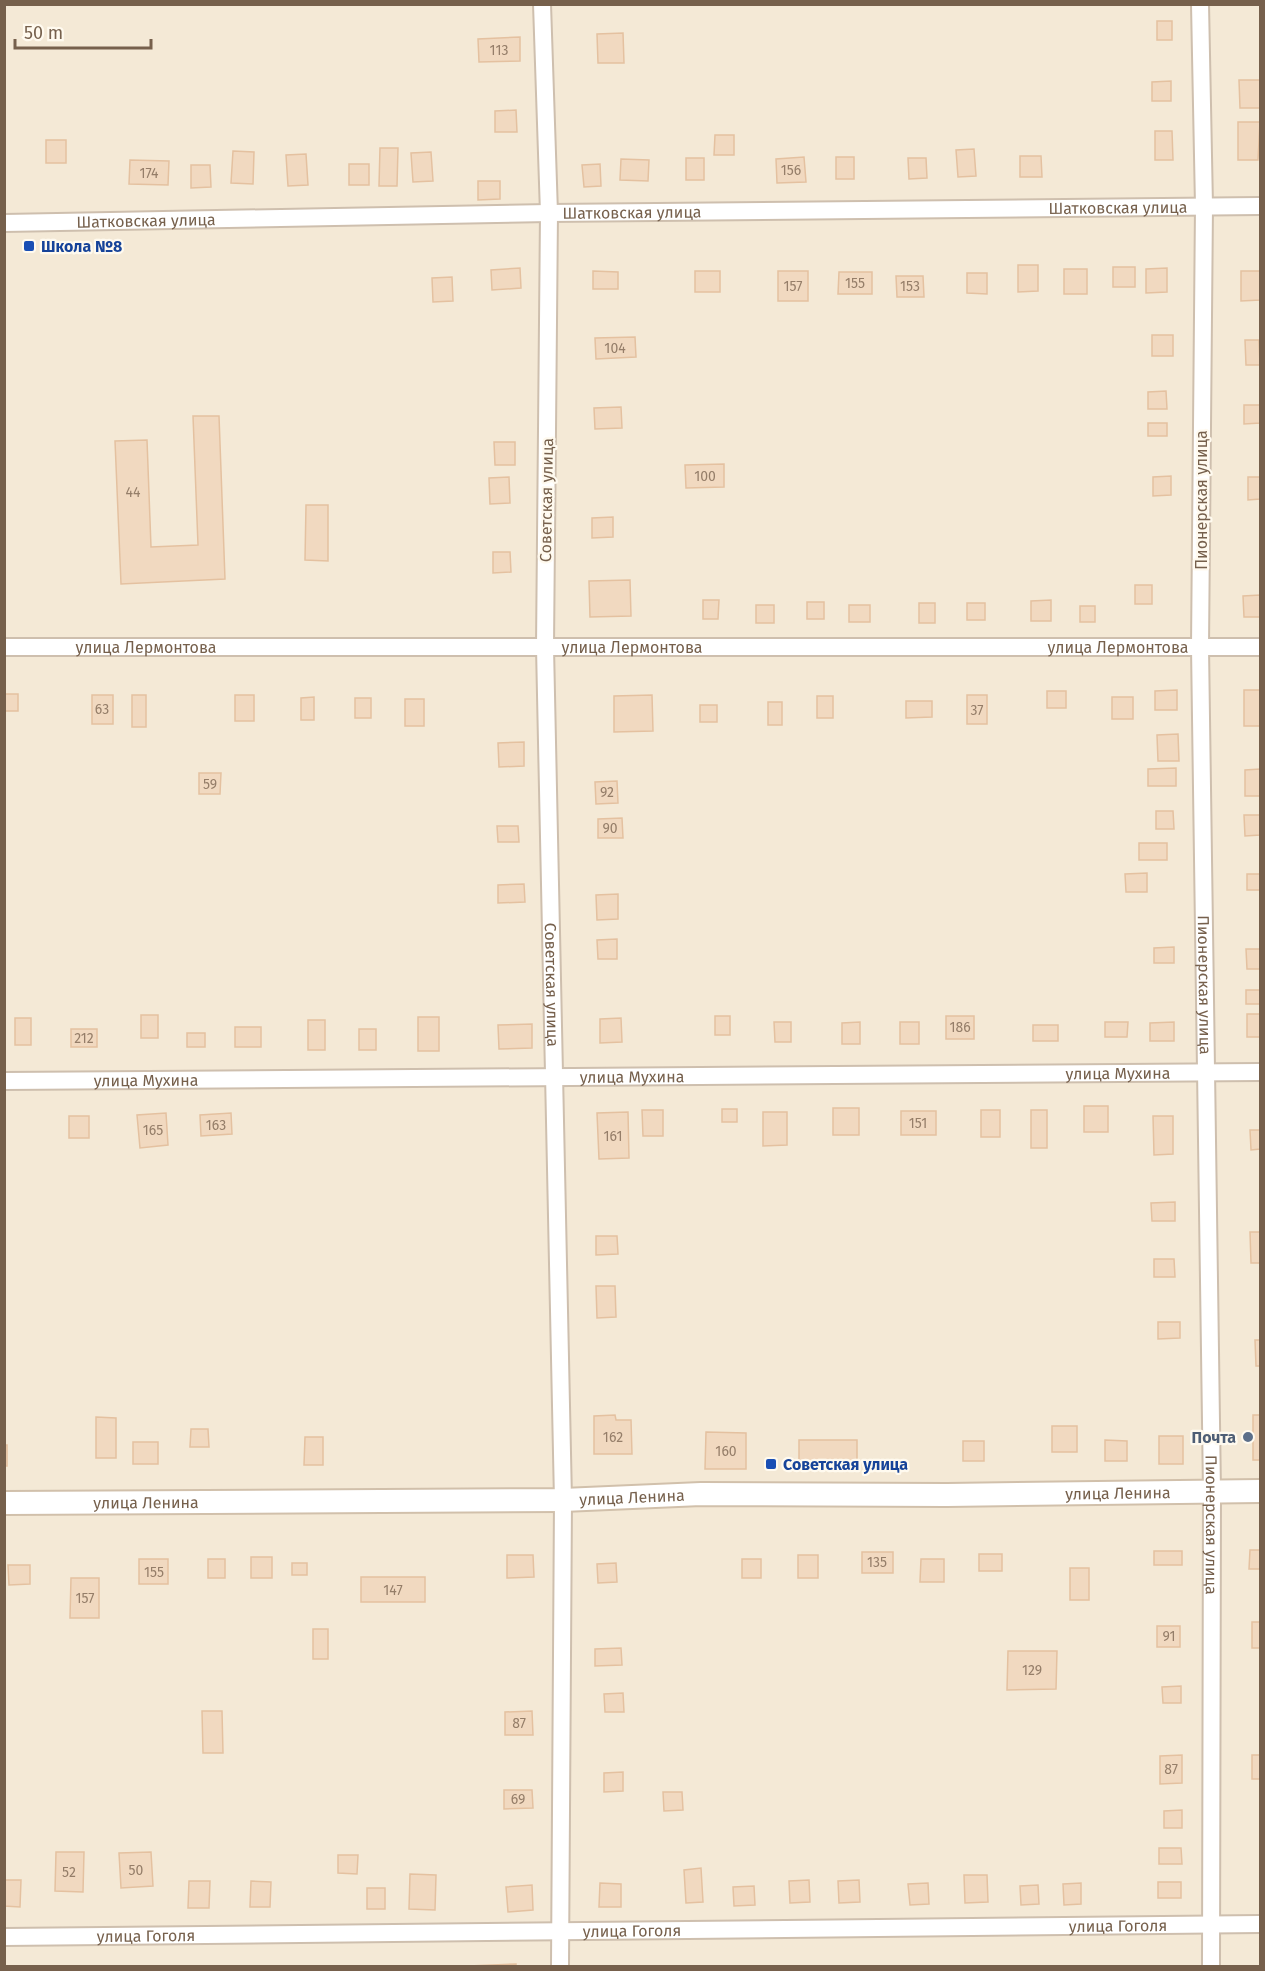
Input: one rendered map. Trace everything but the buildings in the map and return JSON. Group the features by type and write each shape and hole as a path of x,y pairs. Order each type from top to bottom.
{"main road":[{"name":"улица Ленина","path":"4,1503 563,1500 701,1494 946,1496 1260,1491"}],"street":[{"name":"Советская улица","path":"542,4 549,213 545,647 552,1078 563,1500 560,1966"},
{"name":"Пионерская улица","path":"1200,4 1204,206 1200,648 1212,1492 1211,1966"},
{"name":"Шатковская улица","path":"4,223 549,213 1260,206"},
{"name":"улица Лермонтова","path":"4,647 1260,647"},
{"name":"улица Мухина","path":"4,1081 1260,1072"},
{"name":"улица Гоголя","path":"4,1937 1260,1924"}],"shaded area":[{"path":"5,5 1260,5 1260,1966 5,1966"}],"place":[{"name":"Школа №8","path":"29,246"},
{"name":"Почта","path":"1248,1437"},
{"name":"Советская улица","path":"771,1464"}]}
